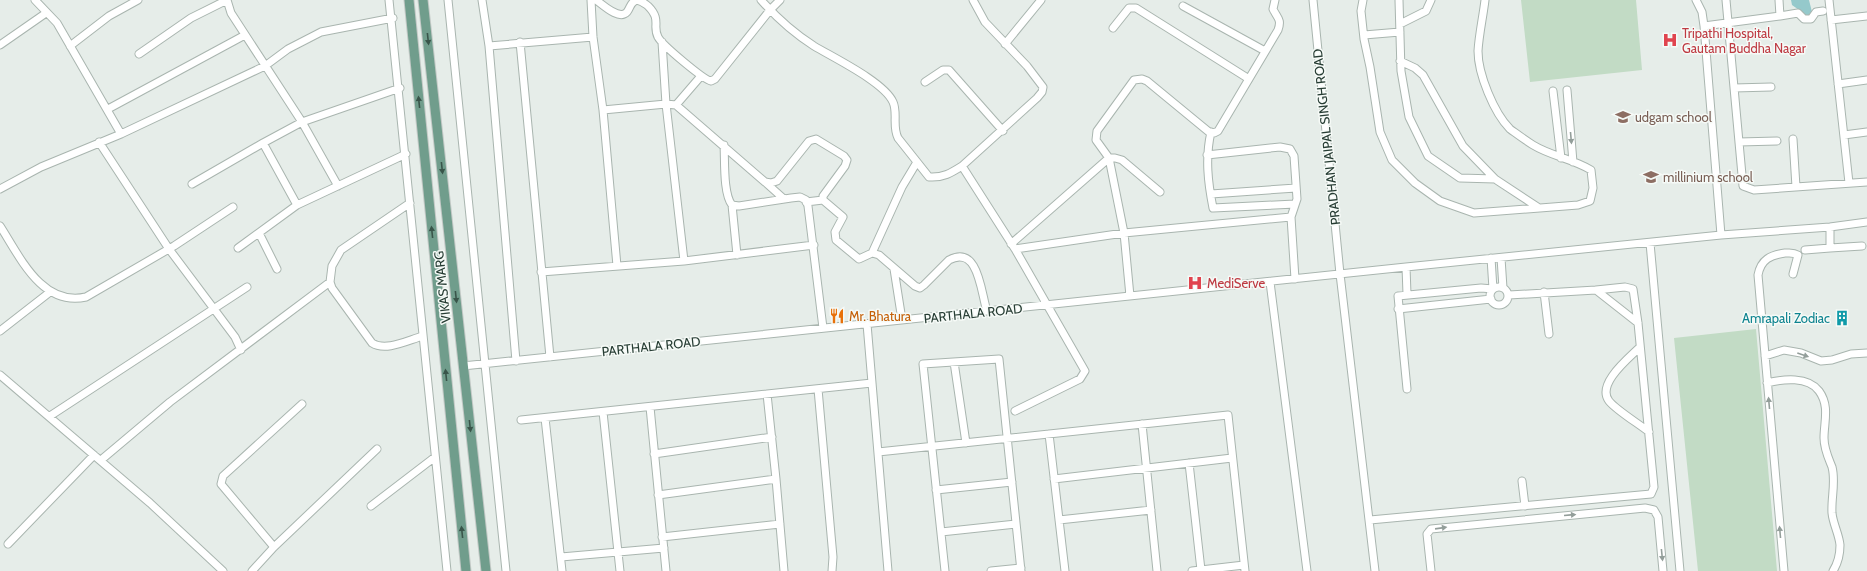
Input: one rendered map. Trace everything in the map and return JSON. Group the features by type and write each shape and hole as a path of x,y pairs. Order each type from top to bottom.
{"main road":[{"name":"VIKAS MARG","path":"409,0 466,571"},
{"name":"VIKAS MARG","path":"423,0 486,571"}],"street":[{"path":"35,0 57,23 108,109 121,134"},
{"path":"70,46 109,16 138,0"},
{"path":"139,54 191,18 227,0 231,13 302,122 338,186"},
{"path":"390,0 400,88 447,571"},
{"path":"448,0 506,571"},
{"path":"482,0 489,46 516,361"},
{"path":"591,0 593,37 604,110 617,266"},
{"path":"596,0 616,14 622,15 627,12 631,4 637,0 643,2 653,11 656,17 657,33 662,42 706,81 715,79 770,10 780,0"},
{"path":"761,0 770,10 813,45 874,83 890,98 894,103 894,130 930,177 938,178 946,176 962,166 1037,98 1042,92 1043,87 1026,66 985,22 973,0"},
{"path":"1005,44 1041,0"},
{"path":"1130,296 1124,233 1109,158 1096,140 1097,131 1134,80 1138,79 1147,81 1202,127 1211,132 1218,131 1280,24 1280,18 1273,9 1275,0"},
{"name":"PRADHAN JAIPAL SINGH ROAD","path":"1312,0 1340,274 1375,571"},
{"path":"1363,0 1361,11 1364,35 1380,132 1392,160 1415,183 1440,201 1474,212 1578,205 1590,201 1593,188 1591,170 1580,163 1561,158 1533,145 1510,128 1494,105 1481,76 1478,52 1485,0"},
{"path":"1399,0 1400,61 1409,117 1428,156 1460,178 1495,179"},
{"path":"1400,24 1426,11 1431,0"},
{"path":"1696,0 1702,12 1704,26 1721,235"},
{"path":"1726,0 1743,186 1754,190 1867,182"},
{"path":"1779,0 1780,16"},
{"path":"1829,0 1849,183"},
{"path":"1183,6 1265,51"},
{"path":"1113,28 1129,8 1136,8 1249,79"},
{"path":"1704,26 1798,13 1804,19 1811,19 1816,12 1823,11"},
{"path":"0,45 46,13"},
{"path":"1831,20 1867,16"},
{"path":"0,188 41,167 121,134 265,66 288,50 321,32 393,18"},
{"path":"1364,35 1400,32"},
{"path":"108,109 245,35"},
{"path":"489,46 520,42 593,37"},
{"path":"520,42 550,357"},
{"path":"662,42 666,104 684,261"},
{"path":"1400,61 1415,68 1423,75 1463,146 1495,179 1539,208"},
{"path":"925,82 942,70 949,70 1002,131"},
{"path":"676,105 701,76"},
{"path":"1838,84 1867,80"},
{"path":"1734,88 1771,86"},
{"path":"192,184 302,122 400,88"},
{"path":"1567,90 1574,162"},
{"path":"1553,91 1561,158"},
{"path":"604,110 666,104 676,105 724,145 784,199"},
{"path":"1211,132 1207,155 1213,208 1295,204"},
{"path":"1844,134 1867,132"},
{"path":"765,182 771,183 777,181 809,141 816,139 844,156 847,160 845,166 823,196 822,200"},
{"path":"1793,139 1796,187"},
{"path":"1739,142 1776,141"},
{"path":"99,142 169,249 235,337 241,350"},
{"path":"263,143 297,205"},
{"path":"724,145 728,200 732,205 737,254"},
{"path":"1207,155 1287,147 1290,148 1294,156 1296,188 1295,204 1291,217 1295,279"},
{"path":"238,248 297,205 406,154"},
{"path":"1013,246 1109,158 1122,160 1160,192"},
{"path":"872,253 902,187 917,162"},
{"path":"962,166 1013,246 1046,305 1057,320 1083,365 1085,371 1084,375 1080,379 1015,411"},
{"path":"1211,194 1296,188"},
{"path":"732,205 739,206 800,197 806,202 814,245 823,328"},
{"path":"806,202 822,200 843,217 835,232 836,240 859,259 872,253 879,255 915,286 920,288 924,286 949,260 954,257 962,257 970,261 975,267 980,278 981,294 986,311"},
{"path":"410,203 341,250 332,266 330,282 332,288 350,314 372,343 377,346 385,347 423,336"},
{"path":"0,226 22,260 42,286 50,292 71,298 86,297 169,249 233,207"},
{"path":"1013,246 1124,233 1291,217"},
{"name":"PARTHALA ROAD","path":"463,366 1491,258 1721,235 1830,227 1867,222"},
{"path":"1830,227 1830,248"},
{"path":"259,232 277,269"},
{"path":"1650,243 1680,571"},
{"path":"541,272 684,261 814,245"},
{"path":"1805,250 1862,246"},
{"path":"1784,571 1758,275 1763,261 1769,257 1794,253 1798,255 1798,257 1792,274"},
{"path":"1491,258 1493,289 1491,291 1491,299 1497,305 1503,304 1507,301 1509,295"},
{"path":"1501,258 1503,288 1509,295"},
{"path":"1406,267 1407,294"},
{"path":"894,269 902,320"},
{"path":"101,460 170,402 330,282"},
{"path":"1270,282 1307,571"},
{"path":"50,416 247,287"},
{"path":"1370,520 1651,494 1654,487 1649,432 1638,323 1632,289 1630,287 1509,295"},
{"path":"1407,389 1398,309 1398,296 1481,288 1503,288"},
{"path":"1596,290 1638,323"},
{"path":"0,331 50,292"},
{"path":"1544,292 1549,334"},
{"path":"1398,309 1491,299"},
{"path":"867,324 888,571"},
{"path":"1640,347 1609,379 1606,391 1610,402 1649,432"},
{"path":"1765,356 1784,350 1801,353 1821,361 1832,360 1851,354 1867,354"},
{"path":"945,571 923,364 999,358 1021,569 991,571"},
{"path":"954,362 966,443"},
{"path":"0,375 50,416 150,503 223,571"},
{"path":"1767,383 1788,379 1805,382 1814,386 1823,398 1827,414 1824,438 1825,450 1832,467 1833,478 1832,513 1834,528 1840,544 1838,563 1833,571"},
{"path":"521,420 872,383"},
{"path":"818,389 833,557 832,571"},
{"path":"767,394 784,571"},
{"path":"274,547 221,484 223,476 302,404"},
{"path":"650,407 666,571"},
{"path":"603,412 620,571"},
{"path":"878,452 1228,415 1244,568 1192,571"},
{"path":"545,418 562,571"},
{"path":"1142,424 1157,571"},
{"path":"1049,434 1065,571"},
{"path":"654,454 772,437"},
{"path":"252,571 274,547 377,449"},
{"path":"8,544 94,455"},
{"path":"371,506 435,457"},
{"path":"1054,478 1232,458"},
{"path":"1189,463 1201,570"},
{"path":"658,495 776,478"},
{"path":"936,490 1012,482"},
{"path":"1522,482 1525,506"},
{"path":"1431,571 1427,534 1431,529 1645,508 1654,510 1658,517 1663,571"},
{"path":"1059,520 1151,510"},
{"path":"662,537 780,524"},
{"path":"941,532 1016,524"},
{"path":"561,557 664,548"}],"green space":[{"path":"1521,0 1636,0 1642,70 1530,82"},
{"path":"1756,329 1777,571 1698,571 1674,338"}],"water":[{"path":"1791,0 1809,0 1812,12 1806,19 1799,10 1792,5"}],"place":[{"name":"Tripathi Hospital, Gautam Buddha Nagar","path":"1670,40"},
{"name":"udgam school","path":"1623,117"},
{"name":"millinium school","path":"1651,177"},
{"name":"MediServe","path":"1195,283"},
{"name":"Mr. Bhatura","path":"837,316"},
{"name":"Amrapali Zodiac","path":"1842,318"}]}
